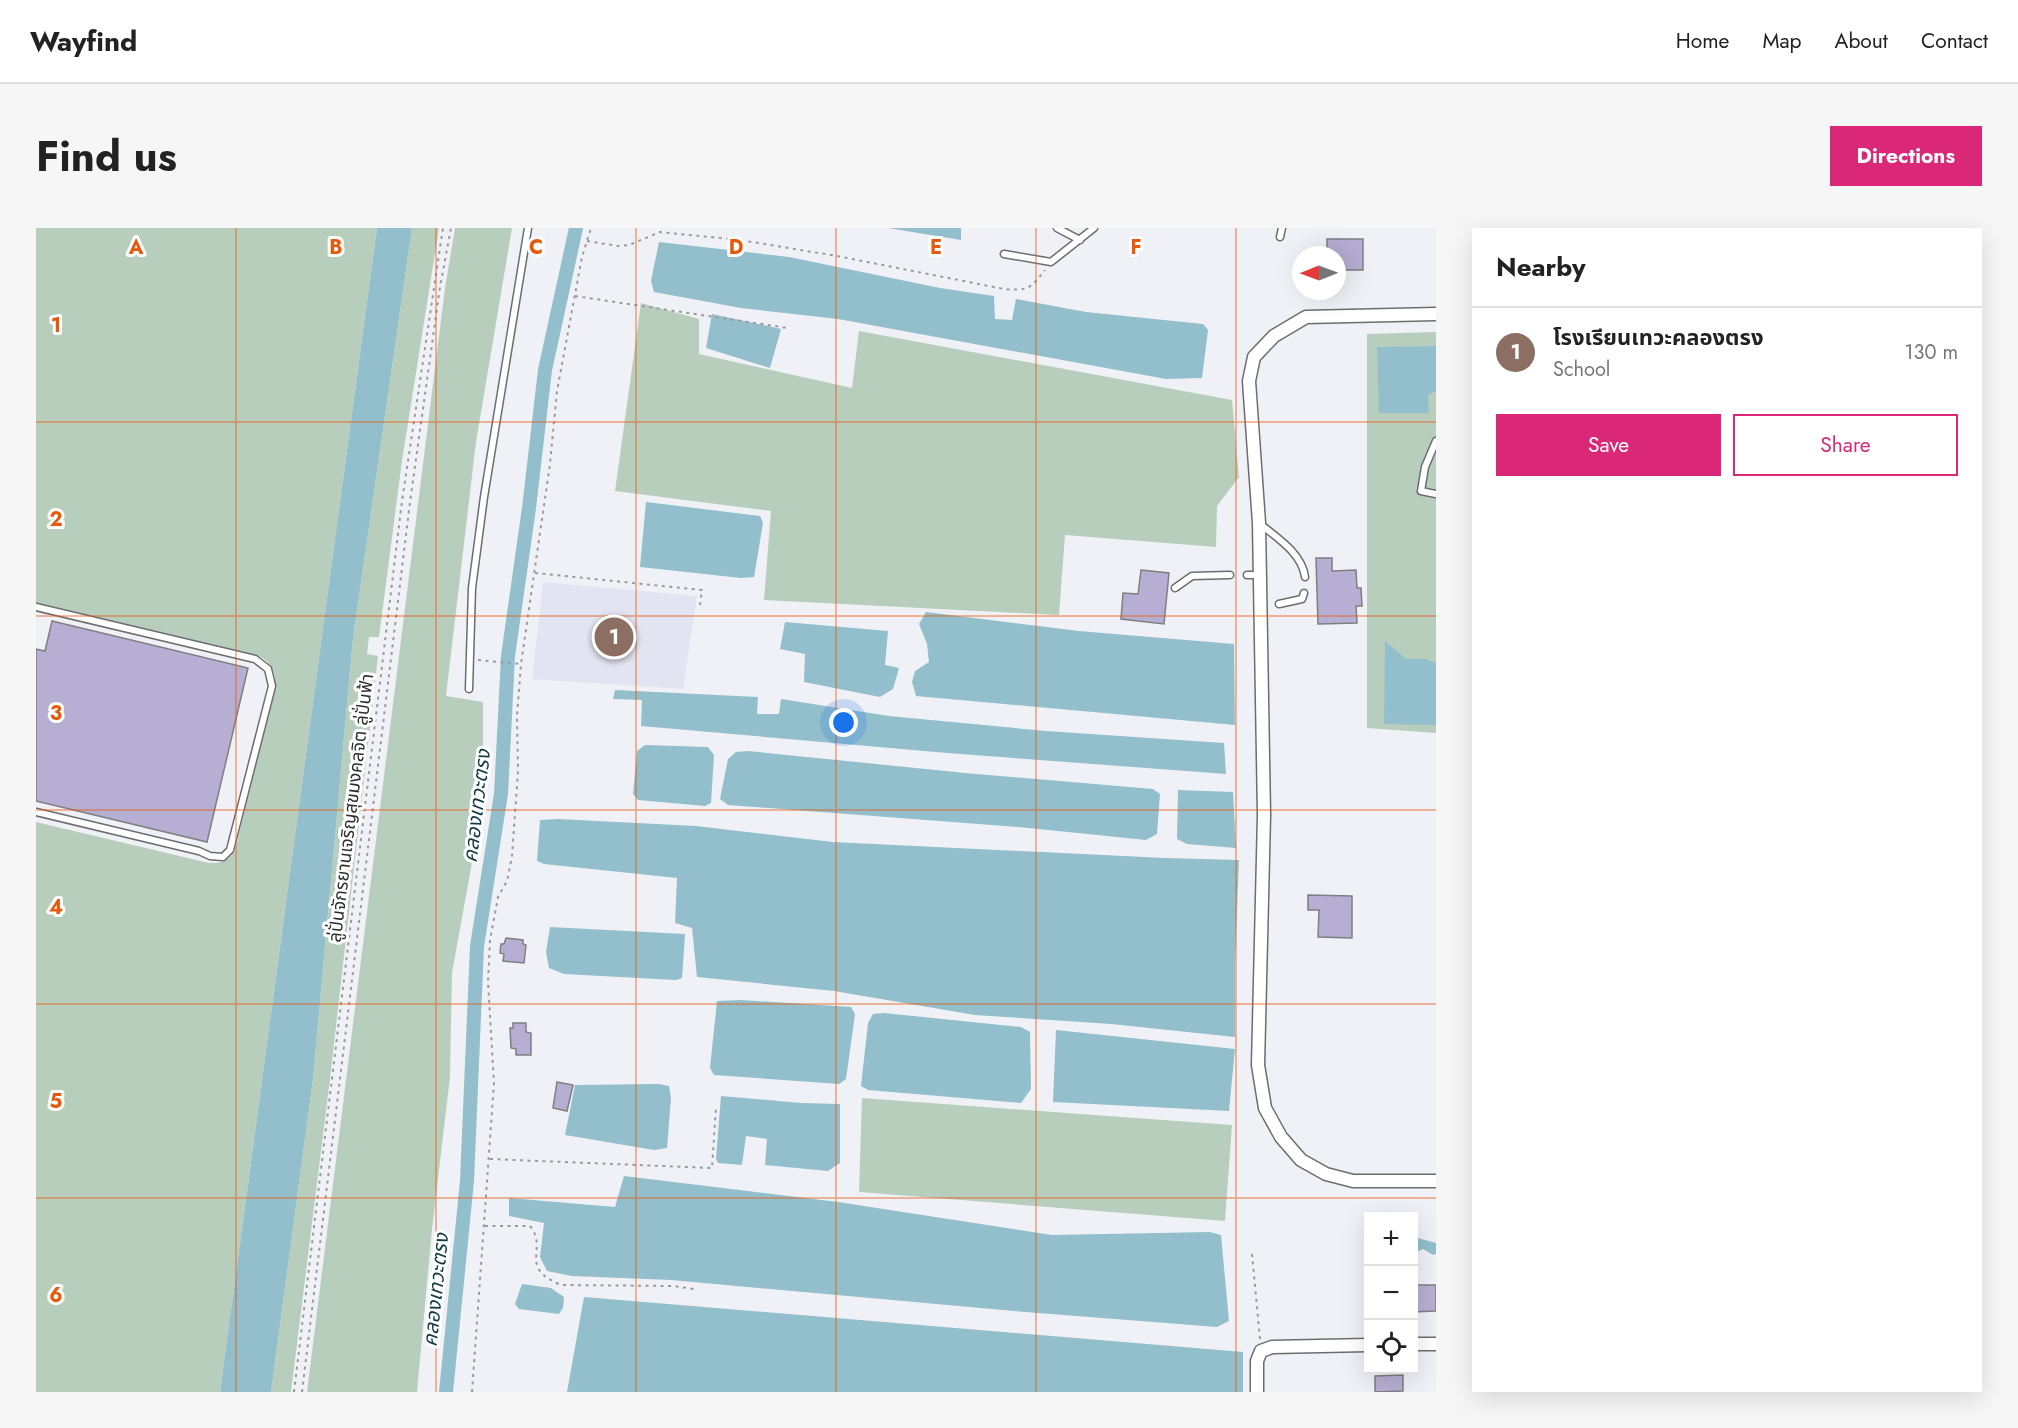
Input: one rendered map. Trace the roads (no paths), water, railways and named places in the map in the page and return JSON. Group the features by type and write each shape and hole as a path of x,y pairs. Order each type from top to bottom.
{"street":[{"path":"1436,314 1306,317 1274,336 1254,357 1249,381 1259,523 1253,575 1264,815 1258,1065 1265,1108 1281,1137 1301,1160 1326,1174 1353,1181 1436,1181"},
{"path":"1418,1344 1436,1344"},
{"path":"1257,1392 1257,1361 1261,1351 1272,1347 1364,1345"}],"lane":[{"path":"469,689 472,588 484,497 528,228"},
{"path":"1057,228 1080,240"},
{"path":"1004,254 1051,262 1094,228"},
{"path":"1281,237 1282,228"},
{"path":"1436,441 1425,468 1421,491 1436,495"},
{"path":"1259,523 1297,556 1304,567 1305,577"},
{"path":"1175,588 1192,576 1230,575"},
{"path":"1279,604 1298,601 1302,599 1304,593"},
{"path":"36,607 255,659 268,669 272,686 230,850 223,857 210,856 199,851 36,812"}],"water":[{"path":"377,228 412,228 353,638 313,1079 271,1392 220,1392"},
{"path":"888,228 961,228 961,240"},
{"path":"659,242 789,257 940,288 994,296 995,319 1012,320 1016,299 1086,312 1203,324 1208,330 1202,378 1166,379 838,319 741,308 654,292 651,281"},
{"path":"712,314 781,329 770,368 706,348"},
{"path":"1436,346 1436,391 1428,395 1429,413 1379,413 1377,347"},
{"path":"646,502 760,516 763,523 754,577 741,578 640,567"},
{"path":"926,612 1079,631 1234,644 1235,725 916,696 912,682 915,671 929,662 927,644 919,624"},
{"path":"785,622 888,631 885,665 899,668 893,689 880,697 804,682 805,654 780,649"},
{"path":"1385,641 1406,659 1426,659 1436,663 1436,725 1384,724"},
{"path":"615,690 758,697 757,714 779,714 781,699 889,716 1046,731 1224,743 1226,774 947,753 641,726 642,700 613,699"},
{"path":"645,745 708,747 714,755 711,803 705,806 638,800 633,794 637,751"},
{"path":"748,751 1153,789 1160,794 1157,834 1146,840 1019,827 728,805 720,799 728,759 736,752"},
{"path":"1178,790 1233,792 1236,848 1187,844 1177,839"},
{"path":"540,820 696,826 833,842 1239,860 1235,1037 1111,1024 975,1015 834,991 697,977 692,928 675,923 677,878 544,864 537,861"},
{"path":"550,927 685,934 682,978 676,980 564,974 549,968 546,952"},
{"path":"741,1000 851,1007 855,1014 846,1079 839,1084 714,1075 710,1068 717,1001"},
{"path":"884,1013 1021,1027 1030,1032 1031,1089 1021,1103 868,1090 861,1086 868,1023 873,1014"},
{"path":"1056,1030 1235,1049 1229,1111 1053,1102"},
{"path":"659,1084 669,1086 671,1098 667,1148 654,1150 565,1135 575,1085"},
{"path":"721,1096 840,1104 840,1163 828,1171 765,1165 767,1139 746,1136 742,1165 718,1163 716,1159"},
{"path":"624,1176 838,1202 1052,1235 1210,1232 1221,1235 1229,1321 1217,1327 671,1280 572,1276 547,1271 540,1257 544,1223 509,1216 509,1198 615,1207"},
{"path":"1418,1238 1436,1243 1436,1254 1433,1255 1423,1249 1418,1251"},
{"path":"522,1284 551,1288 564,1297 563,1308 559,1314 519,1309 515,1304"},
{"path":"584,1297 1243,1352 1243,1392 567,1392"}],"waterway":[{"name":"คลองเทวะตรง","path":"446,1392 467,1181 477,946 501,794 508,656 529,508 545,370 576,228"}],"place":[{"name":"โรงเรียนเทวะคลองตรง","path":"614,637"}]}
